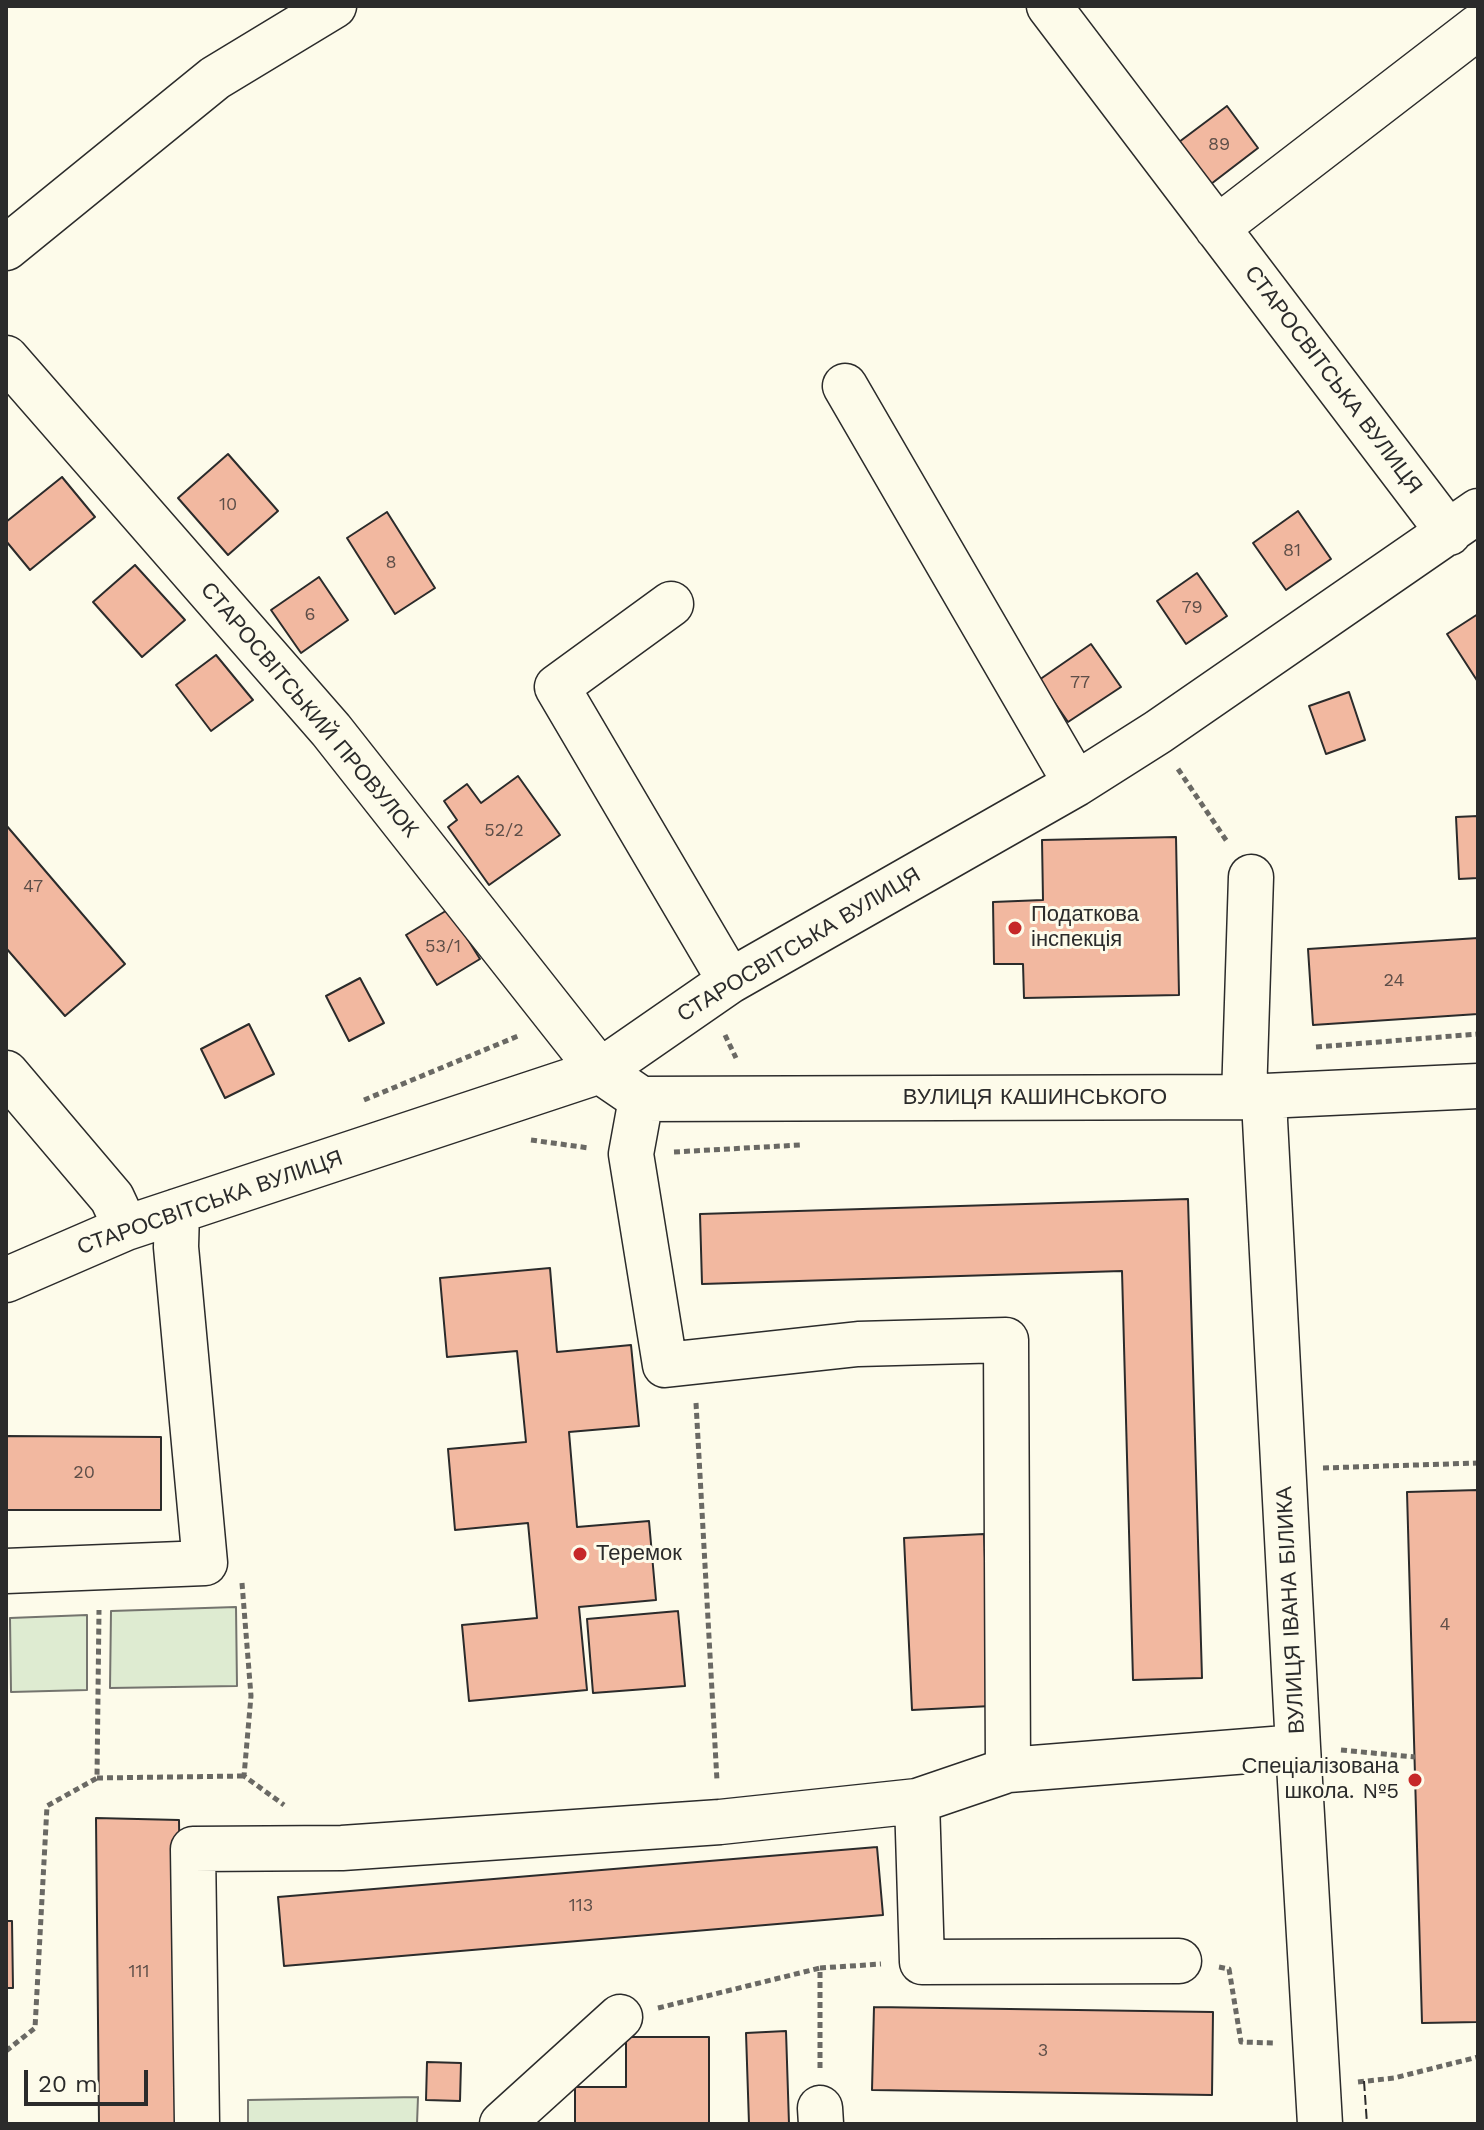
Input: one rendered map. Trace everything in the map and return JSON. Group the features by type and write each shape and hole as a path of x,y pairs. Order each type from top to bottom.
{"street":[{"path":"6,248 215,78 334,6"},
{"name":"СТАРОСВІТСЬКА ВУЛИЦЯ","path":"6,1280 126,1228 600,1071 730,981 1076,784 1158,732 1464,522 1217,228 1049,6"},
{"path":"1217,228 1478,27"},
{"name":"СТАРОСВІТСЬКИЙ ПРОВУЛОК","path":"6,358 331,730 600,1071"},
{"path":"845,386 1076,784"},
{"path":"671,604 557,687 730,981"},
{"name":"ВУЛИЦЯ ІВАНА БІЛИКА","path":"1251,877 1255,1097 1265,1120 1317,1748 1316,2045 1320,2124"},
{"path":"600,1071 641,1099 631,1154 665,1365 858,1344 1006,1340 1008,1770"},
{"path":"6,1073 112,1198 126,1228"},
{"name":"ВУЛИЦЯ КАШИНСЬКОГО","path":"641,1099 1255,1097 1478,1086"},
{"path":"6,1571 205,1563 176,1247 177,1211"},
{"path":"197,2124 193,1849 342,1848 720,1822 917,1801 1008,1770 1317,1748"},
{"path":"917,1801 922,1962 1179,1961"},
{"path":"502,2124 620,2017"}],"path":[{"path":"1158,732 1170,756 1251,877"},
{"path":"724,1034 738,1063"},
{"path":"1304,1048 1478,1034"},
{"path":"694,1362 720,1822"},
{"path":"1319,1468 1478,1463"},
{"path":"205,1563 241,1561 251,1696 244,1776"},
{"path":"97,1778 99,1569"},
{"path":"1317,1748 1415,1757"},
{"path":"6,2051 35,2028 47,1806 97,1778 244,1776 342,1848"},
{"path":"1179,1961 1229,1969 1241,2042 1316,2045"},
{"path":"620,2017 820,1968 922,1962"},
{"path":"820,1968 820,2116"},
{"path":"1355,2082 1394,2078 1478,2057"}],"green space":[{"path":"236,1607 237,1686 110,1688 111,1611"},
{"path":"87,1615 87,1690 11,1692 10,1618"},
{"path":"418,2097 417,2124 248,2124 248,2100"}],"building":[{"path":"1227,106 1258,148 1211,184 1179,142"},
{"path":"228,454 278,511 228,555 178,498"},
{"path":"62,477 95,517 30,570 6,541 6,522"},
{"path":"1298,511 1331,559 1286,590 1253,543"},
{"path":"387,512 435,588 395,614 347,538"},
{"path":"135,565 185,620 142,657 93,602"},
{"path":"1197,573 1227,616 1186,644 1157,601"},
{"path":"319,577 348,620 301,653 271,610"},
{"path":"1478,614 1478,682 1447,634"},
{"path":"1091,644 1121,687 1068,722 1039,680"},
{"path":"216,655 253,700 211,731 176,685"},
{"path":"1349,692 1365,740 1326,754 1309,706"},
{"path":"518,776 560,835 489,885 448,827 457,820 444,801 467,784 481,803"},
{"path":"1478,816 1478,878 1459,879 1456,817"},
{"path":"6,825 125,964 65,1016 6,948"},
{"path":"1176,837 1179,995 1024,998 1023,964 994,964 993,902 1043,900 1042,840"},
{"path":"449,909 480,959 437,985 406,935"},
{"path":"1478,938 1478,1014 1313,1025 1308,949"},
{"path":"360,978 384,1023 349,1041 326,996"},
{"path":"249,1024 274,1074 225,1098 201,1049"},
{"path":"1188,1199 1202,1678 1133,1680 1122,1271 702,1284 700,1214"},
{"path":"550,1268 557,1352 631,1345 639,1426 569,1432 577,1527 649,1521 656,1600 579,1607 587,1690 469,1701 462,1625 537,1618 528,1523 455,1530 448,1449 526,1442 517,1351 447,1357 440,1278"},
{"path":"6,1436 161,1437 161,1510 7,1510 6,1541"},
{"path":"1478,1490 1478,2022 1422,2023 1407,1492"},
{"path":"984,1534 991,1706 912,1710 904,1538"},
{"path":"678,1611 685,1686 593,1693 587,1619"},
{"path":"96,1818 179,1820 183,2124 99,2124"},
{"path":"877,1847 883,1915 284,1966 278,1897"},
{"path":"6,1921 12,1921 13,1988 6,1988"},
{"path":"874,2007 1213,2012 1212,2095 872,2090"},
{"path":"786,2031 789,2124 749,2124 746,2033"},
{"path":"626,2037 709,2037 709,2124 575,2124 575,2087 626,2087"},
{"path":"427,2062 461,2063 460,2101 426,2100"}],"fence":[{"path":"1364,2081 1367,2124"}],"place":[{"name":"Податкова інспекція","path":"1015,928"},
{"name":"Теремок","path":"580,1554"},
{"name":"Спеціалізована школа. №5","path":"1415,1780"}]}
